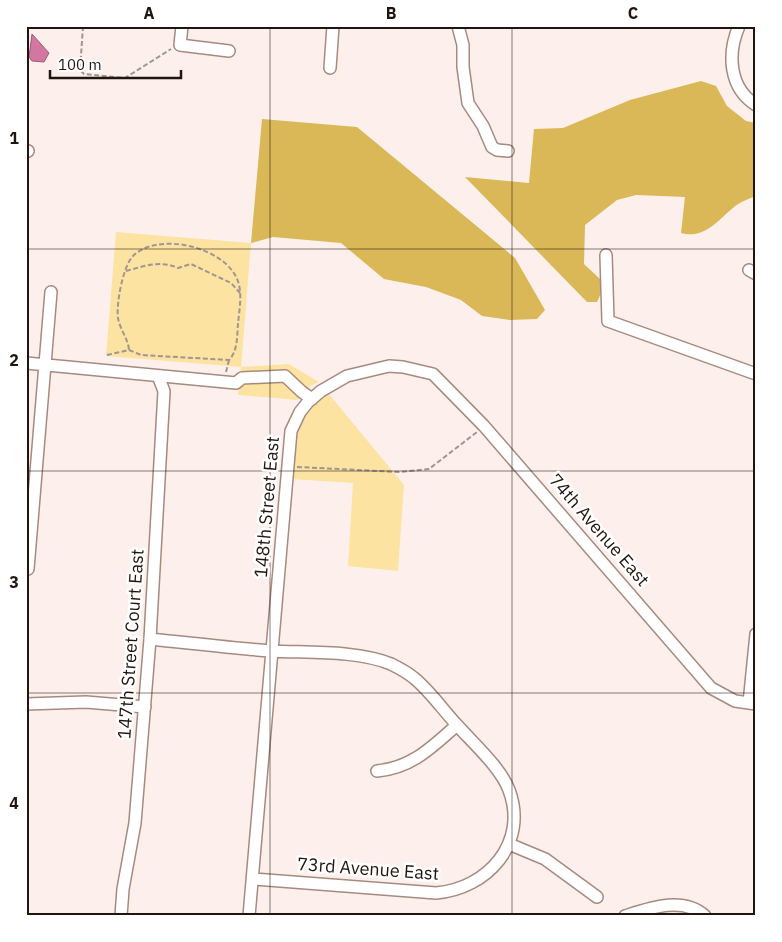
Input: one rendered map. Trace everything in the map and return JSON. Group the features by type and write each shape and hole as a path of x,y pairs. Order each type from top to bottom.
{"street":[{"path":"182,26 180,45 228,51"},
{"path":"330,68 333,26"},
{"path":"458,26 463,45 463,67 468,103 483,126 492,147 497,150 508,151"},
{"path":"739,26 731,52 733,74 739,89 756,105"},
{"path":"606,255 608,321 756,374"},
{"path":"28,569 51,292"},
{"path":"26,363 231,383 242,378 285,376 312,399"},
{"name":"148th Street East","path":"250,916 274,651 287,466 294,424 312,399 339,380 359,371 388,366 420,370"},
{"name":"74th Avenue East","path":"420,370 433,374 484,426 711,688 735,701 752,704"},
{"name":"147th Street Court East","path":"121,916 123,889 135,823 150,639 164,391 162,381 158,376"},
{"path":"752,704 756,634"},
{"path":"150,639 350,656 389,664 417,680 491,763 508,788 514,807 510,838 545,859 597,897"},
{"path":"26,704 86,702 145,707"},
{"path":"377,771 401,767 412,762 457,725"},
{"name":"73rd Avenue East","path":"253,879 448,892 482,878 494,866 510,838"},
{"path":"625,916 656,907 675,905 696,908 705,916"}],"path":[{"path":"83,26 80,70 84,74 124,78 162,53 180,45"},
{"path":"129,350 127,336 118,319 120,288 133,256 153,246 192,246 207,250 229,266 238,280 240,293 235,350 229,360 231,383"},
{"path":"126,271 159,264 170,264 178,268 191,264 231,283 240,293"},
{"path":"107,354 129,350 141,355 229,360"},
{"path":"287,466 399,472 429,470 484,426"}],"shaded area":[{"path":"32,34 49,53 44,62 32,61 29,57"},
{"path":"701,81 716,86 727,106 746,121 756,123 756,196 738,204 705,231 690,234 681,233 685,197 636,195 617,200 585,225 584,264 601,280 602,291 597,302 587,302 465,177 529,183 534,129 563,128 630,100"},
{"path":"262,119 357,127 515,258 545,310 537,319 510,320 482,316 461,300 426,287 384,279 341,243 273,237 251,243"},
{"path":"116,232 251,243 241,367 106,356"},
{"path":"289,364 319,382 312,385 297,400 238,395 241,367"},
{"path":"328,393 404,485 398,571 348,566 353,483 291,479 295,441 301,420 316,402"}]}
